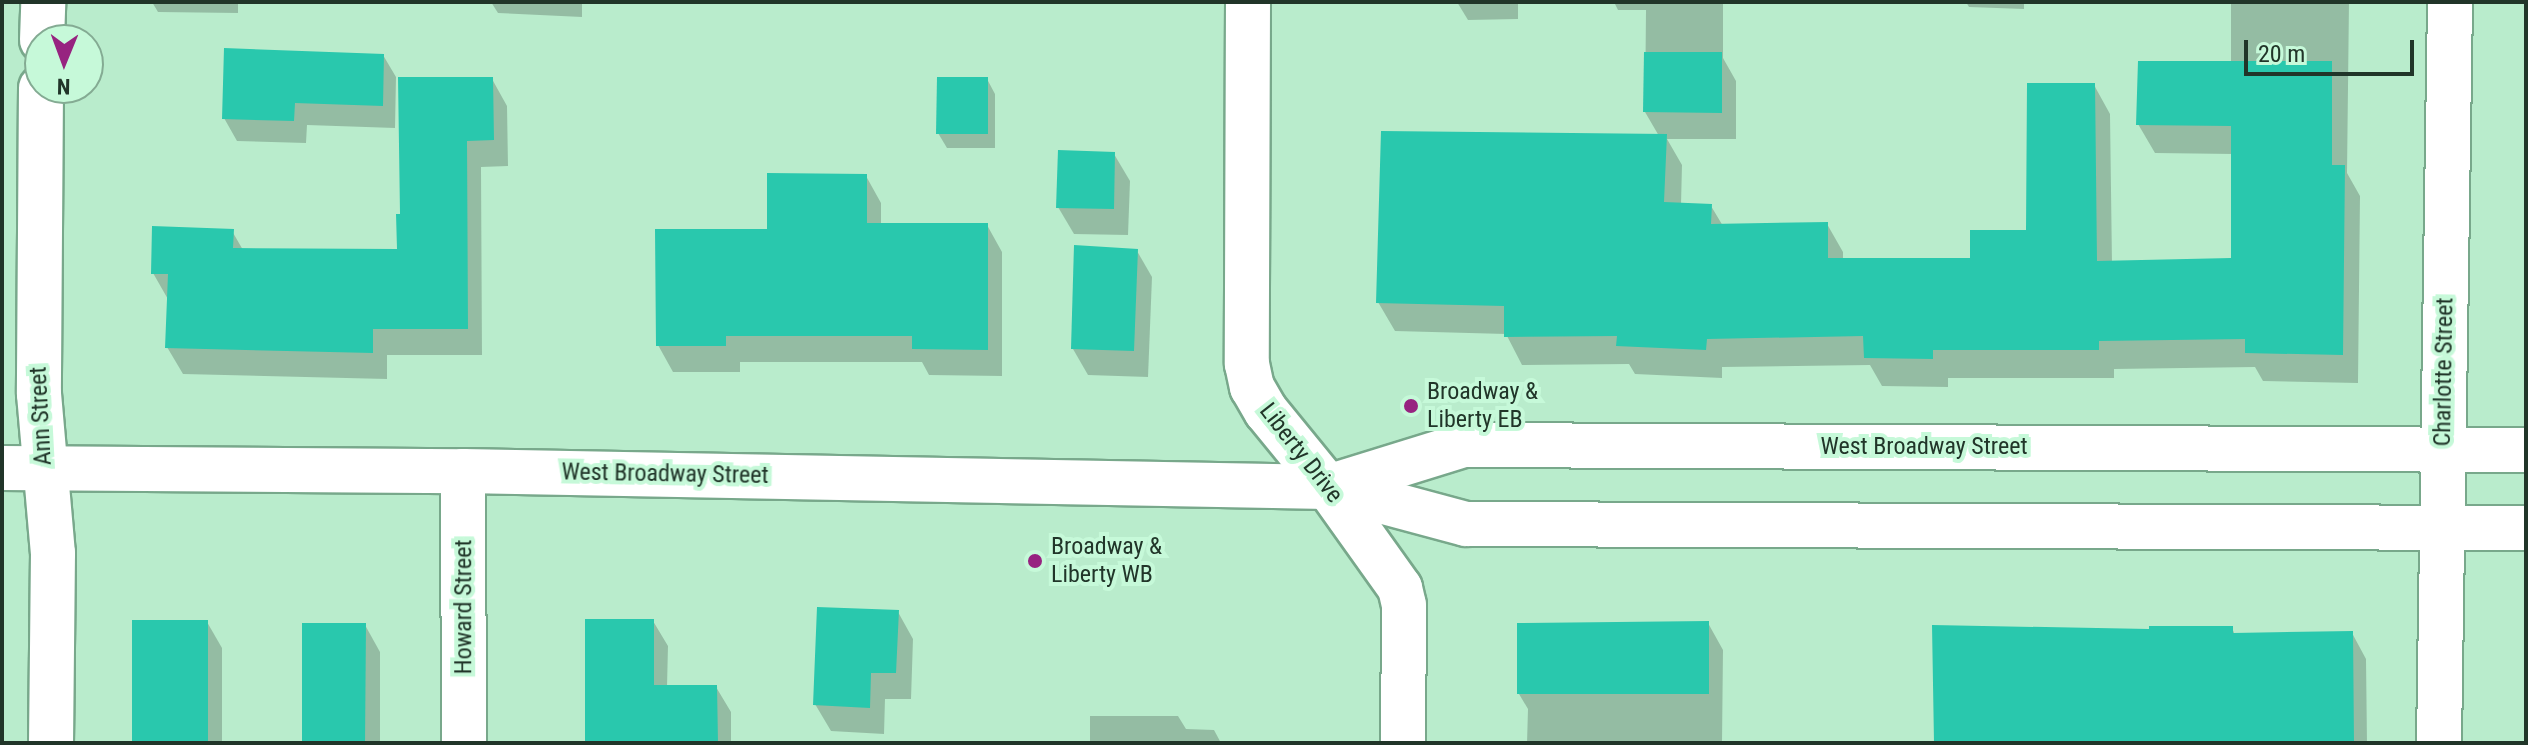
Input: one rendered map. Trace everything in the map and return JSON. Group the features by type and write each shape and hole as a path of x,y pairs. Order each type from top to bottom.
{"street":[{"path":"42,24 43,2"},
{"name":"Liberty Drive","path":"1248,2 1247,364 1252,387 1266,411 1328,487 1400,588 1404,605 1403,743"},
{"name":"Charlotte Street","path":"2439,743 2450,2"},
{"name":"Ann Street","path":"41,104 39,394 22,469 53,553 51,743"},
{"name":"West Broadway Street","path":"1328,487 1464,445 2526,450"},
{"name":"West Broadway Street","path":"22,469 463,471 1328,487 1466,524 2526,528"},
{"name":"Howard Street","path":"463,471 464,743"}],"building":[{"path":"224,48 384,54 383,106 295,103 294,121 222,119"},
{"path":"1644,52 1722,52 1722,113 1643,112"},
{"path":"2138,61 2332,61 2332,165 2345,165 2343,355 2245,353 2245,339 2099,341 2099,350 1933,350 1933,359 1864,358 1863,336 1707,339 1706,350 1616,346 1617,336 1504,337 1504,306 1376,303 1381,131 1667,134 1664,202 1712,204 1711,224 1828,222 1828,258 1970,258 1970,230 2026,230 2027,83 2095,83 2097,261 2231,258 2231,126 2136,125"},
{"path":"398,77 493,77 494,140 467,141 468,329 373,329 373,353 165,348 168,274 151,274 152,226 234,229 233,248 397,249 396,214 400,214"},
{"path":"937,77 988,77 988,134 936,134"},
{"path":"1058,150 1115,152 1114,209 1056,208"},
{"path":"767,173 867,174 867,223 988,223 988,350 912,349 912,336 726,336 726,346 656,346 655,229 767,229"},
{"path":"1074,245 1138,249 1134,351 1071,349"},
{"path":"817,607 899,610 896,673 871,673 870,708 813,705"},
{"path":"585,619 654,619 654,685 717,685 718,743 585,743"},
{"path":"132,620 208,620 208,743 132,743"},
{"path":"1709,621 1709,694 1517,694 1517,623"},
{"path":"302,623 366,623 365,743 302,743"},
{"path":"1932,625 2149,629 2149,626 2233,626 2233,633 2353,631 2354,743 1934,743"}],"place":[{"name":"Broadway & Liberty EB","path":"1411,406"},
{"name":"Broadway & Liberty WB","path":"1035,561"}]}
